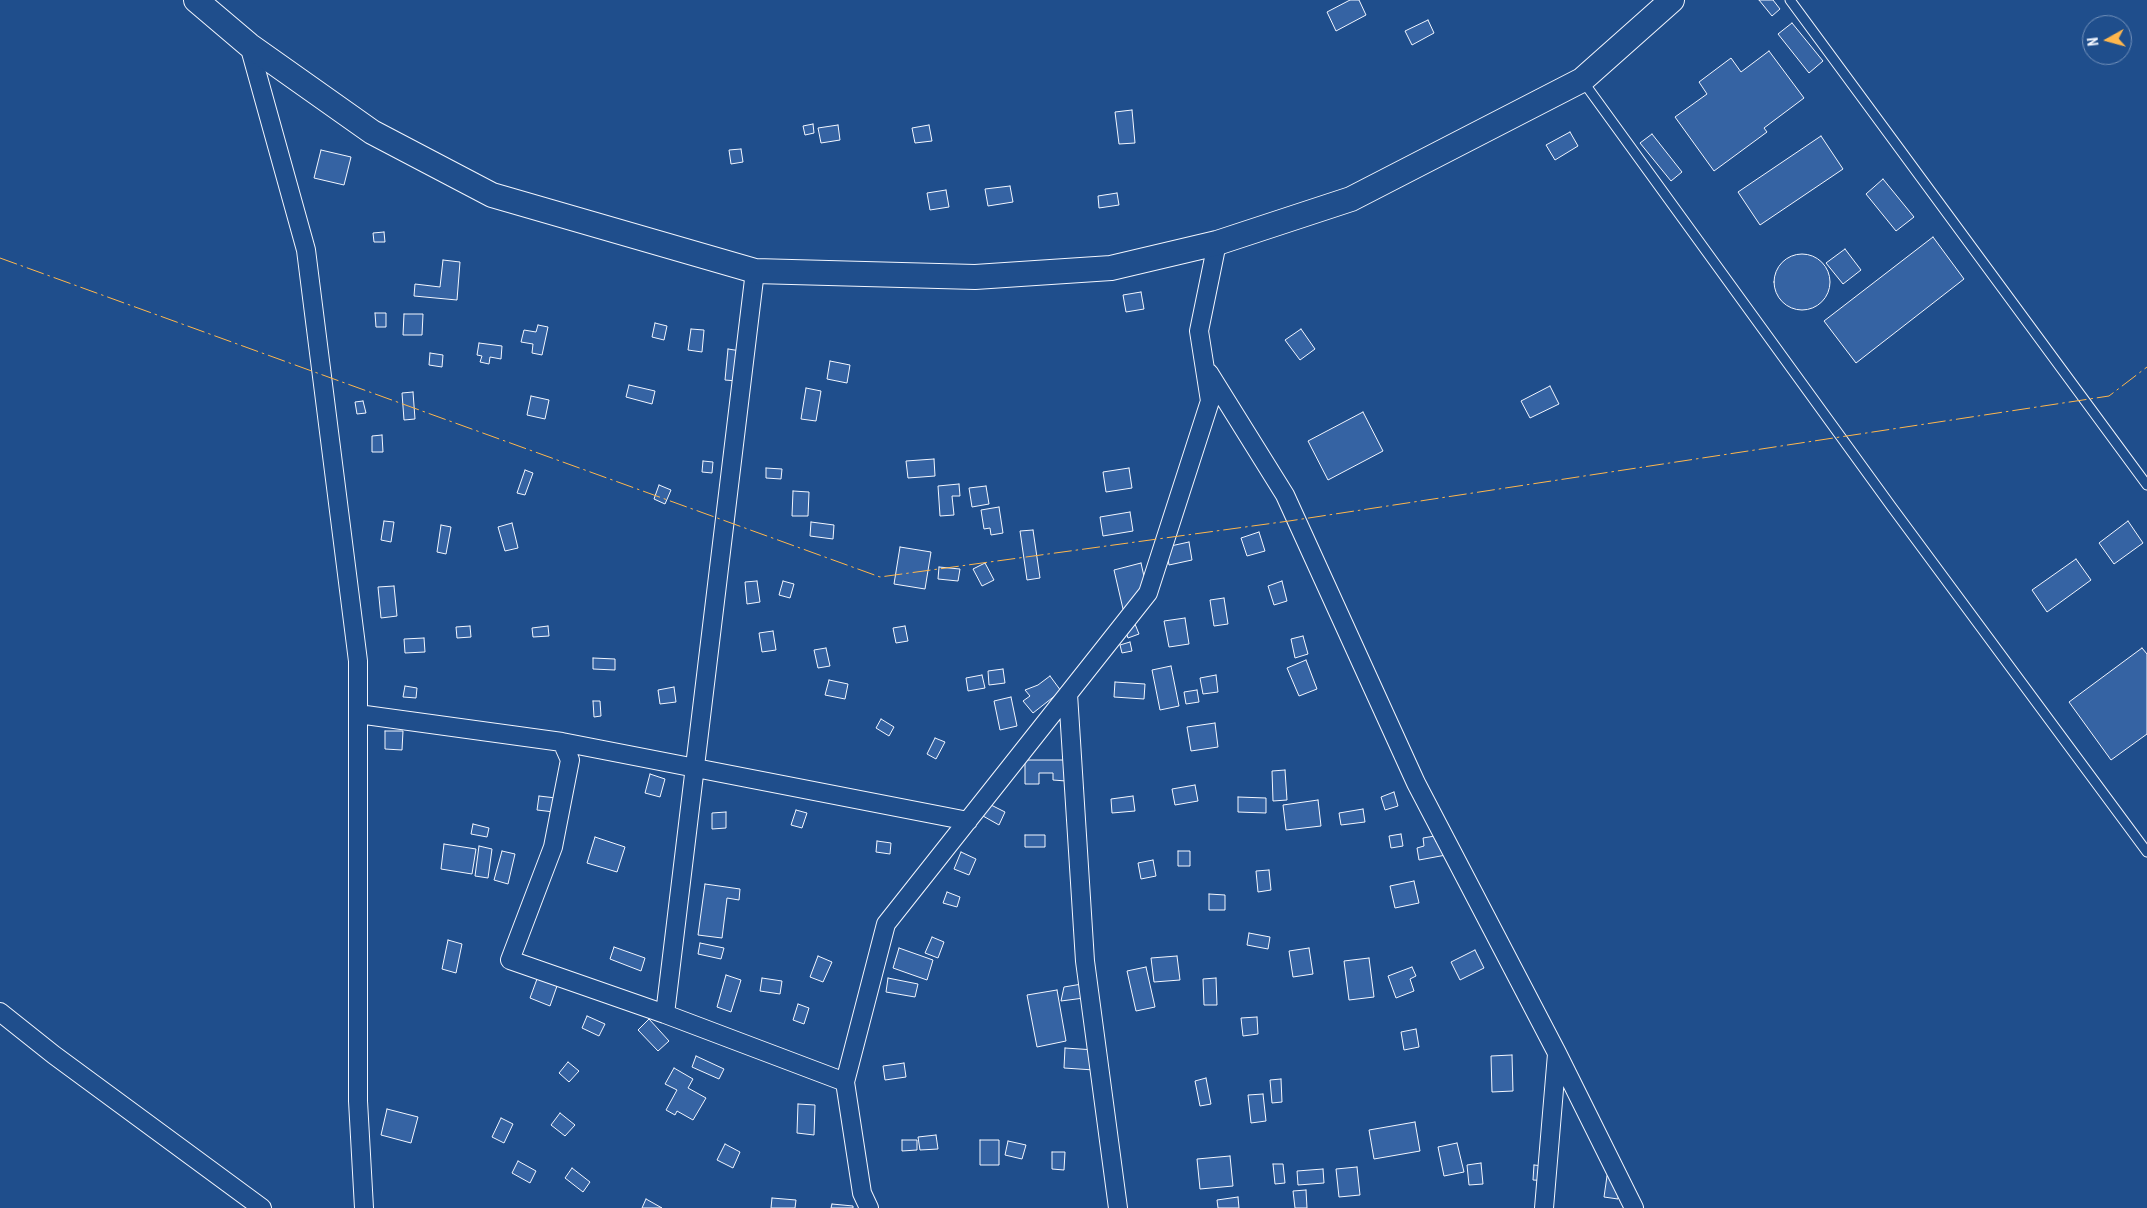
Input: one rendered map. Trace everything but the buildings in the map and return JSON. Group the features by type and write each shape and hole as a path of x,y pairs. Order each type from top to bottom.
{"main road":[{"path":"196,0 249,45 372,132 492,195 755,271 975,278 1111,268 1217,243 1351,199 1582,80 1672,0"}],"street":[{"path":"249,45 306,250 358,661 358,1101 364,1208"},
{"path":"868,1208 862,1193 845,1082 886,924 1148,593 1210,401 1199,331 1217,243"},
{"path":"665,1014 755,271"},
{"path":"1205,366 1285,495 1416,783 1557,1053 1634,1208"},
{"path":"1068,694 1085,961 1118,1208"},
{"path":"358,714 562,742 695,766 968,821"},
{"path":"562,742 570,760 553,848 510,960 665,1014 845,1082"},
{"path":"0,1012 54,1055 262,1208"},
{"path":"1544,1208 1557,1053"}],"lane":[{"path":"1790,0 2147,485"},
{"path":"1582,80 1885,498 2147,852"}],"power":[{"path":"0,258 880,577 1289,521 2109,396 2147,367"}]}
